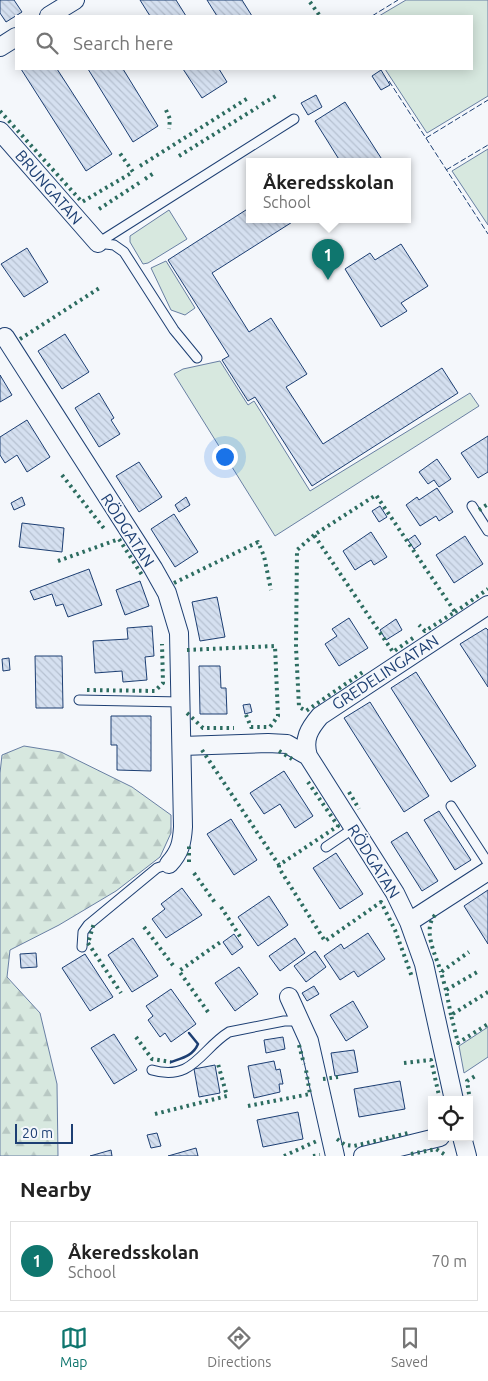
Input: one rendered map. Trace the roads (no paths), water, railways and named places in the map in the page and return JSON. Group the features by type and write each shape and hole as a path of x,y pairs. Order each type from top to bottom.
{"street":[{"path":"51,15 75,0"},
{"path":"0,47 15,38"},
{"name":"BRUNGATAN","path":"0,131 98,243"},
{"name":"RÖDGATAN","path":"5,337 167,593 179,633 184,827 182,844 177,855 169,864"},
{"name":"GREDELINGATAN","path":"308,756 305,740 311,726 320,716 488,605"},
{"name":"RÖDGATAN","path":"182,746 288,744 308,756 394,892 409,922 424,964 453,1096"},
{"path":"409,922 488,872"},
{"path":"289,997 309,1041 334,1156"},
{"path":"363,1156 400,1152 429,1141"},
{"path":"463,1141 467,1156"}],"lane":[{"path":"98,243 294,120"},
{"path":"98,243 114,245 124,252 174,330 197,358"},
{"path":"472,506 488,531"},
{"path":"79,700 180,702"},
{"path":"451,806 488,863"},
{"path":"326,847 354,828"},
{"path":"82,947 83,932 88,924 158,868 169,864"},
{"path":"152,1070 170,1072 195,1064 229,1032 284,1021 301,1021"}],"place":[{"name":"Åkeredsskolan","path":"328,280"}]}
